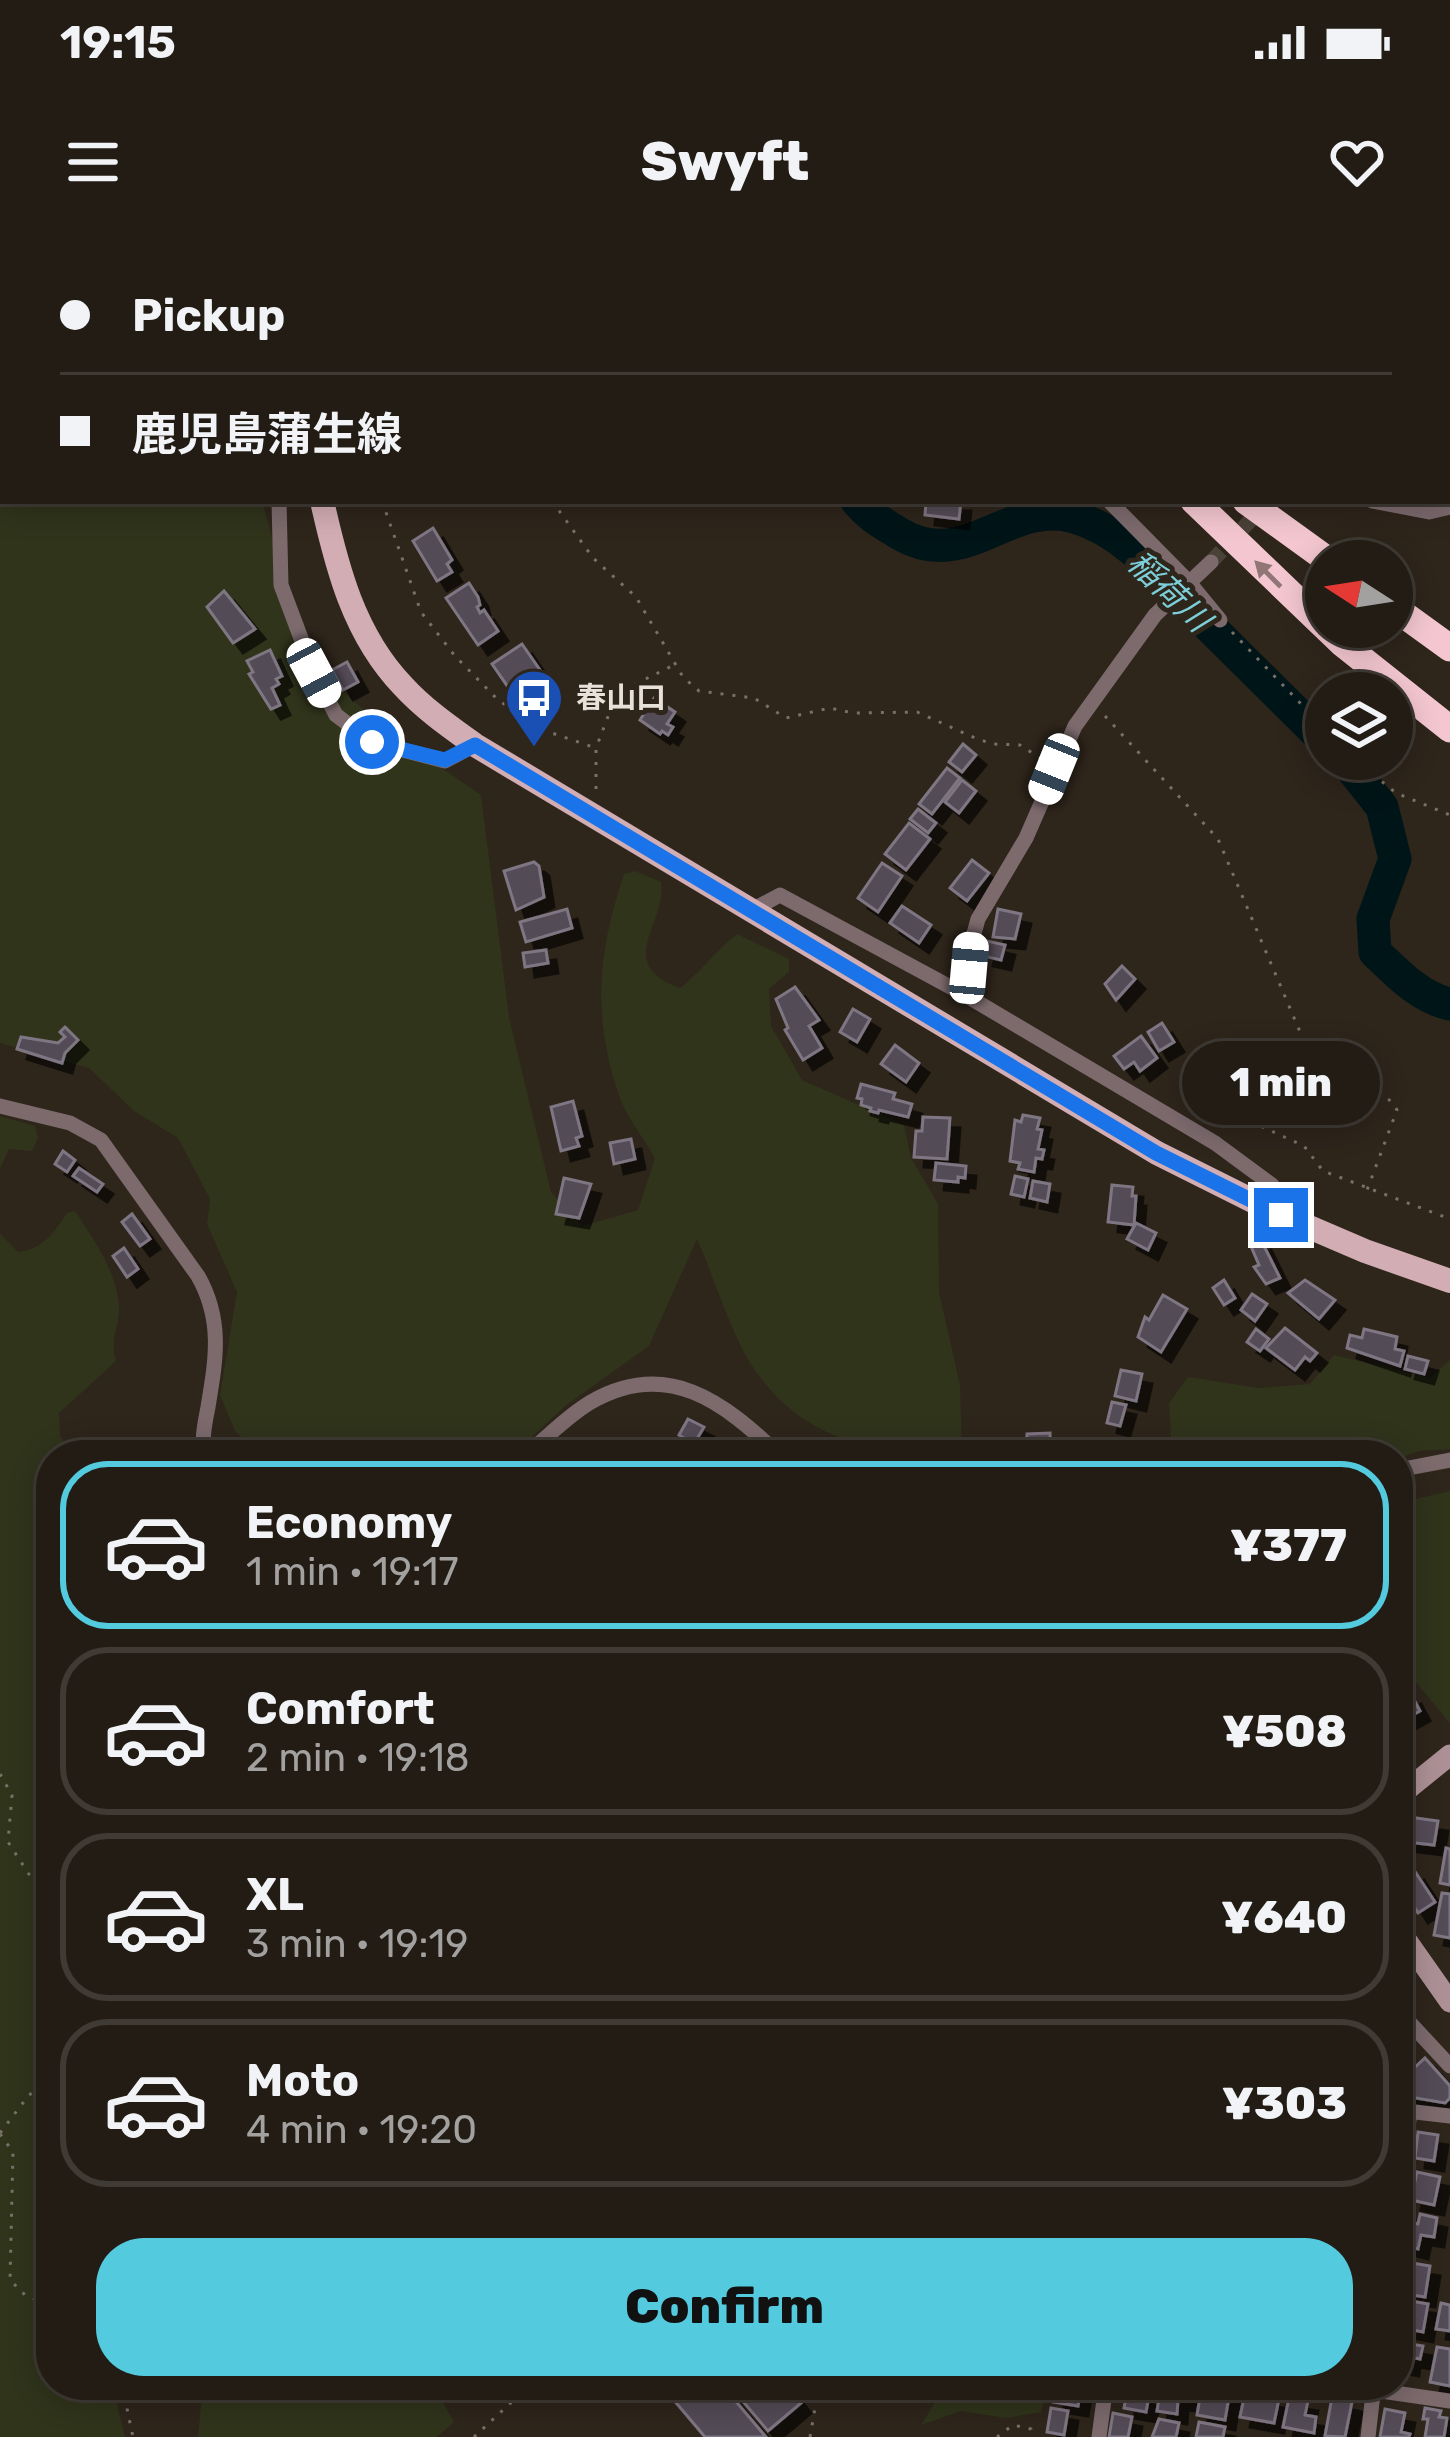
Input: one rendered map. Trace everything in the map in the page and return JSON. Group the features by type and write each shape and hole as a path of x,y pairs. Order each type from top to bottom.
{"highway":[{"path":"1198,504 1343,644 1450,729"},
{"path":"1250,504 1305,544"},
{"path":"1413,621 1450,648"}],"main road":[{"path":"323,504 337,568 380,657 402,686 475,745 1156,1153 1281,1215 1450,1281"}],"street":[{"path":"279,504 281,585 314,673 336,715 372,742 445,760 475,745"},
{"path":"1112,504 1220,620"},
{"path":"1388,504 1429,512 1450,507"},
{"path":"967,996 978,919 1026,838 1054,769 1092,701 1155,615 1211,562"},
{"path":"752,910 779,895 967,996 1215,1143 1272,1185 1281,1215"},
{"path":"0,1106 70,1123 101,1140 199,1276 210,1297 218,1344 205,1440"},
{"path":"543,1440 587,1404 619,1389 666,1385 720,1403 762,1440"},
{"path":"1413,1466 1450,1460"},
{"path":"1413,1785 1450,1755"},
{"path":"1413,1949 1450,2002"},
{"path":"1413,2026 1450,2066"},
{"path":"1413,2112 1450,2116"},
{"path":"1413,2394 1450,2401"},
{"path":"1099,2437 1104,2400"},
{"path":"1367,2437 1372,2400"}],"path":[{"path":"383,504 421,612 454,656 497,699 537,728 596,748"},
{"path":"554,504 593,557 636,597 682,677 699,691 754,698 786,718 830,707 853,713 917,712 975,739 1020,745 1054,769"},
{"path":"1220,620 1305,708"},
{"path":"588,814 597,785 596,748 616,693 676,664"},
{"path":"1092,701 1218,839 1309,1052 1318,1064 1387,1094 1397,1110 1367,1190"},
{"path":"1380,780 1396,793 1450,815"},
{"path":"1166,1117 1215,1086 1252,1122 1304,1146 1323,1171 1450,1219"},
{"path":"0,1774 12,1795 8,1843 36,1885"},
{"path":"36,2091 0,2133 14,2152 10,2279 36,2300"},
{"path":"125,2400 133,2437"},
{"path":"474,2437 514,2400"},
{"path":"810,2437 816,2400"},
{"path":"997,2437 1013,2425 1031,2429 1033,2437"}],"green space":[{"path":"0,504 263,504 278,558 324,675 388,731 481,795 509,1017 551,1192 582,1226 638,1210 655,1158 621,1101 602,1009 608,930 624,874 635,871 661,882 646,955 660,978 680,988 737,934 789,959 789,972 769,989 771,1026 802,1080 904,1125 911,1158 938,1204 939,1292 960,1385 962,1440 848,1440 794,1412 752,1366 697,1239 649,1346 565,1406 529,1440 244,1440 235,1431 220,1395 237,1292 207,1224 210,1199 178,1138 134,1111 89,1068 0,1043"},
{"path":"0,1116 35,1126 38,1138 32,1151 9,1149 0,1169"},
{"path":"75,1211 109,1268 119,1314 116,1361 59,1413 63,1440 36,1440 36,2400 116,2400 125,2437 0,2437 0,1234 18,1252 27,1250 47,1239 67,1213"},
{"path":"1334,1355 1430,1378 1450,1360 1450,1449 1413,1453 1413,1440 1171,1438 1169,1403 1188,1377 1259,1388 1310,1384"},
{"path":"1450,1491 1450,1723 1413,1679 1413,1500"},
{"path":"202,2400 442,2400 454,2422 437,2437 198,2437"},
{"path":"937,2400 1044,2400 1041,2412 1006,2418 961,2411 921,2425"}],"building":[{"path":"926,504 961,504 959,519 925,515"},
{"path":"433,528 452,560 447,564 452,572 437,581 413,541"},
{"path":"469,583 478,597 480,613 484,610 498,631 478,645 446,598"},
{"path":"224,591 255,629 233,643 207,607"},
{"path":"522,644 540,670 510,690 492,664"},
{"path":"270,650 282,676 272,688 280,705 271,709 249,674 253,672 247,661"},
{"path":"347,662 358,682 343,690 332,670"},
{"path":"536,681 547,698 534,707 523,690"},
{"path":"654,698 675,712 667,724 673,727 668,735 640,720"},
{"path":"963,744 976,755 962,772 949,762"},
{"path":"947,768 960,778 932,814 919,804"},
{"path":"962,780 976,791 959,813 945,802"},
{"path":"918,809 936,823 928,833 910,819"},
{"path":"909,823 930,839 906,870 885,854"},
{"path":"972,860 989,873 967,901 950,888"},
{"path":"534,862 539,866 544,897 516,910 504,871"},
{"path":"882,863 902,876 878,912 858,898"},
{"path":"902,906 931,925 919,943 890,923"},
{"path":"567,909 572,928 526,942 520,922"},
{"path":"998,909 1021,914 1015,939 993,937"},
{"path":"987,941 1005,945 1001,960 983,956"},
{"path":"546,950 548,963 525,967 523,953"},
{"path":"1122,966 1135,979 1116,1000 1105,984"},
{"path":"795,987 819,1020 809,1026 822,1048 803,1060 785,1030 776,999"},
{"path":"853,1009 870,1019 857,1042 840,1032"},
{"path":"1162,1023 1174,1042 1159,1051 1148,1032"},
{"path":"65,1027 78,1040 62,1063 17,1049 21,1037 58,1043 65,1037 60,1032"},
{"path":"1141,1036 1157,1058 1140,1071 1134,1062 1124,1069 1114,1056"},
{"path":"895,1045 919,1063 906,1082 881,1064"},
{"path":"861,1084 895,1093 893,1099 912,1104 908,1117 861,1105 862,1099 857,1098"},
{"path":"573,1101 582,1136 576,1138 579,1146 561,1151 551,1107"},
{"path":"1023,1115 1040,1118 1038,1149 1044,1150 1042,1159 1036,1158 1034,1172 1018,1169 1020,1163 1010,1161 1015,1120 1021,1122"},
{"path":"923,1117 950,1118 947,1159 914,1157 916,1131 922,1131"},
{"path":"631,1139 635,1159 614,1164 610,1143"},
{"path":"63,1151 75,1160 67,1172 55,1164"},
{"path":"936,1163 966,1166 965,1178 934,1180"},
{"path":"79,1168 103,1184 97,1192 73,1176"},
{"path":"1015,1176 1028,1179 1024,1197 1011,1194"},
{"path":"564,1178 591,1184 579,1218 556,1214"},
{"path":"1033,1181 1050,1184 1047,1202 1030,1198"},
{"path":"1112,1185 1133,1187 1134,1225 1108,1222"},
{"path":"132,1214 150,1239 140,1246 122,1222"},
{"path":"1136,1223 1156,1233 1148,1250 1127,1239"},
{"path":"1261,1240 1280,1278 1266,1284 1254,1267 1259,1265 1250,1244"},
{"path":"124,1248 138,1269 127,1277 113,1256"},
{"path":"1224,1280 1235,1298 1224,1305 1213,1288"},
{"path":"1305,1280 1335,1300 1319,1319 1288,1293"},
{"path":"1252,1294 1267,1304 1255,1321 1241,1310"},
{"path":"1163,1295 1187,1309 1161,1352 1138,1337 1145,1317 1149,1320"},
{"path":"1285,1328 1317,1353 1310,1361 1305,1357 1295,1370 1266,1348"},
{"path":"1256,1329 1269,1339 1260,1351 1247,1342"},
{"path":"1364,1329 1397,1337 1395,1349 1404,1351 1400,1366 1347,1348 1350,1335 1362,1338"},
{"path":"1408,1356 1428,1361 1424,1374 1405,1369"},
{"path":"1121,1370 1142,1374 1136,1401 1115,1396"},
{"path":"1112,1402 1126,1405 1120,1426 1107,1423"},
{"path":"688,1419 704,1427 696,1440 679,1435"},
{"path":"1050,1433 1050,1440 1027,1440 1027,1434"},
{"path":"1413,1818 1438,1821 1434,1845 1413,1843"},
{"path":"1446,1848 1450,1849 1450,1885 1440,1883"},
{"path":"1413,1871 1435,1902 1418,1913 1413,1905"},
{"path":"1442,1893 1450,1894 1450,1938 1434,1935"},
{"path":"1425,2058 1450,2086 1450,2098 1445,2103 1413,2098 1413,2069"},
{"path":"1418,2132 1438,2135 1434,2161 1415,2158"},
{"path":"1417,2172 1440,2177 1434,2205 1413,2200"},
{"path":"1420,2214 1437,2218 1434,2237 1421,2235 1418,2249 1413,2248 1413,2223 1418,2224"},
{"path":"1413,2263 1430,2266 1425,2297 1413,2295"},
{"path":"1413,2301 1428,2304 1423,2332 1413,2330"},
{"path":"1441,2303 1450,2305 1450,2331 1436,2329"},
{"path":"1413,2344 1423,2346 1420,2359 1413,2358"},
{"path":"1437,2347 1450,2349 1450,2386 1430,2382"},
{"path":"674,2400 735,2400 766,2437 705,2437"},
{"path":"742,2400 798,2400 801,2403 768,2431"},
{"path":"1053,2400 1079,2400 1078,2406"},
{"path":"1126,2400 1148,2400 1146,2412 1124,2408"},
{"path":"1159,2400 1178,2400 1177,2414 1157,2411"},
{"path":"1200,2400 1228,2400 1225,2420 1197,2415"},
{"path":"1244,2400 1279,2400 1274,2423 1240,2417"},
{"path":"1289,2400 1308,2401 1305,2415 1316,2417 1314,2433 1283,2427"},
{"path":"1331,2400 1352,2402 1345,2437 1325,2436"},
{"path":"1051,2408 1068,2411 1064,2435 1047,2432"},
{"path":"1425,2408 1441,2411 1439,2417 1447,2418 1444,2437 1425,2437"},
{"path":"1385,2409 1405,2413 1401,2432 1409,2437 1380,2437"},
{"path":"1113,2413 1132,2417 1128,2437 1109,2437"},
{"path":"1159,2419 1179,2423 1176,2437 1152,2437"},
{"path":"1199,2422 1225,2427 1223,2437 1196,2437"}],"waterway":[{"name":"稲荷川","path":"860,504 900,534 924,544 967,541 1029,517 1051,514 1093,524 1144,559 1305,721"},
{"name":"稲荷川","path":"1361,780 1382,807 1395,859 1373,919 1375,952 1419,990 1450,1004"}],"tunnel":[{"path":"1211,562 1262,508"}],"place":[{"name":"春山口","path":"534,749"}],"route":[{"path":"372,742 445,760 475,745 1156,1153 1281,1215"}]}
